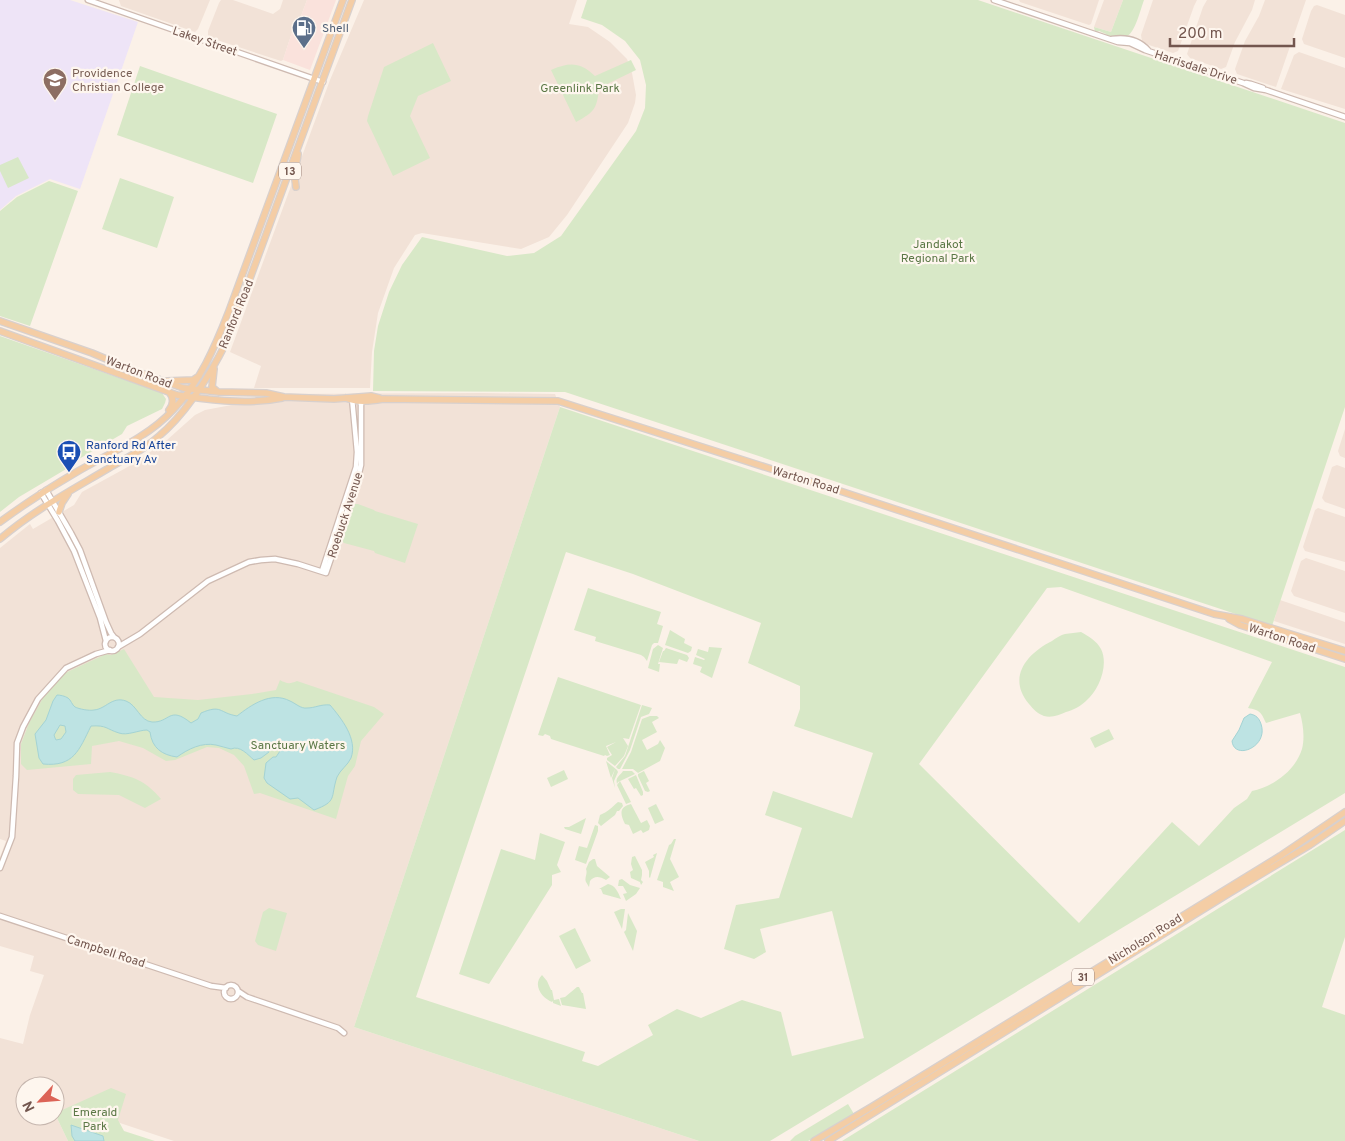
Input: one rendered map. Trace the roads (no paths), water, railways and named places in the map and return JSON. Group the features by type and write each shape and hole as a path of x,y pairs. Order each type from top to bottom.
{"main road":[{"name":"Ranford Road","path":"0,522 43,492 136,438 162,420 185,396 200,376 229,311 343,0"},
{"name":"Ranford Road","path":"0,538 50,502 151,443 175,421 199,390 214,367 227,341 352,0"},
{"path":"296,187 295,168 298,162 298,149"},
{"path":"229,311 234,310 242,291 247,286"},
{"name":"Warton Road","path":"0,321 92,353 130,370 181,388 219,392 266,393 284,397 361,399 372,396 383,399 558,401 1220,615 1240,624 1345,659"},
{"name":"Warton Road","path":"0,331 169,392 185,396 212,400 266,401 284,397"},
{"path":"30,342 33,333"},
{"path":"214,367 212,387 219,392"},
{"path":"162,381 193,380 200,376"},
{"path":"162,420 173,404 173,398 169,392"},
{"path":"59,512 64,498 71,490"},
{"name":"Warton Road","path":"1220,615 1242,619 1345,651"},
{"name":"Nicholson Road","path":"814,1141 1280,856 1345,812"},
{"name":"Nicholson Road","path":"828,1141 1310,845 1345,821"}],"street":[{"name":"Lakey Street","path":"88,0 323,82"},
{"name":"Harrisdale Drive","path":"994,0 1111,39 1131,39 1142,44 1149,51 1254,88 1266,90 1344,116"},
{"name":"Roebuck Avenue","path":"133,638 208,581 249,562 274,559 324,572 359,461 357,427 350,399"},
{"name":"Roebuck Avenue","path":"357,427 361,399"},
{"path":"43,492 59,512 74,537 100,612 116,639 118,647"},
{"path":"50,502 85,572"},
{"path":"68,540 74,537"},
{"path":"100,612 107,647 110,650"},
{"path":"96,654 110,637 116,639 133,638"},
{"path":"0,868 12,837 17,743 22,727 38,699 66,668 96,654 115,650 133,638"},
{"name":"Campbell Road","path":"0,916 211,986 226,988 233,986 247,997 338,1028 344,1033"},
{"name":"Campbell Road","path":"211,986 230,999 247,997"},
{"path":"224,994 226,988"},
{"path":"236,998 238,991"}],"water":[{"path":"57,695 67,697 75,707 92,710 113,701 121,700 130,703 148,721 158,722 170,716 178,715 191,723 198,719 201,713 213,709 237,716 255,704 269,698 283,698 305,708 330,705 347,729 353,751 350,761 337,777 332,798 327,804 314,810 298,798 290,799 267,783 264,778 266,763 273,757 276,757 280,751 274,747 269,749 269,752 261,758 254,760 241,749 231,749 211,744 195,747 177,757 159,750 151,738 150,732 147,730 122,734 103,727 91,726 79,749 69,760 62,763 43,764 39,758 35,734 46,720","holes":["60,725 65,726 66,732 61,739 56,740 54,735"]},
{"path":"1250,714 1256,716 1261,724 1262,732 1260,739 1250,749 1238,750 1234,747 1232,741 1244,718"},
{"path":"71,1125 103,1136 104,1141 75,1141 72,1136"}],"place":[{"name":"Shell","path":"304,49"},
{"name":"Providence Christian College","path":"55,101"},
{"name":"Ranford Rd After Sanctuary Av","path":"69,473"}],"park label":[{"name":"Greenlink Park","path":"580,88"},
{"name":"Jandakot Regional Park","path":"938,251"},
{"name":"Sanctuary Waters","path":"298,745"},
{"name":"Emerald Park","path":"95,1119"}]}
